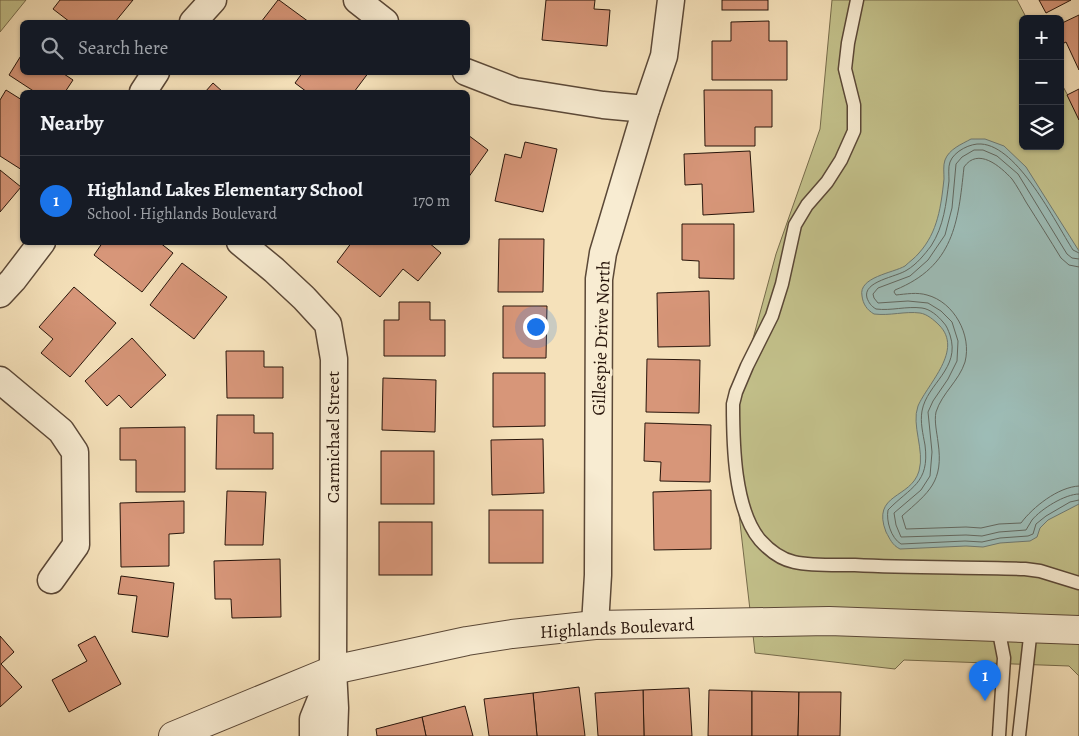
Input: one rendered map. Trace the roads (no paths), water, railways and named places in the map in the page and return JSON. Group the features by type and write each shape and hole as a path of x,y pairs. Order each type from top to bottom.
{"street":[{"path":"195,20 213,0"},
{"path":"357,0 383,20"},
{"name":"Gillespie Drive North","path":"595,625 598,565 599,279 603,253 646,109 664,56 671,0"},
{"path":"470,74 515,91 603,105 646,109"},
{"path":"144,90 154,75"},
{"path":"0,294 40,245"},
{"name":"Carmichael Street","path":"244,245 304,298 328,324 334,359 332,670"},
{"path":"0,380 61,431 75,452 76,545 51,580"},
{"name":"Highlands Boulevard","path":"173,736 332,670 466,641 512,634 595,625 829,621 1079,630"},
{"path":"313,736 314,719 332,670"},
{"path":"332,670 335,708 334,736"}],"lane":[{"path":"856,0 845,70 854,105 854,130 841,160 827,182 807,204 795,225 782,284 772,316 736,392 733,404 736,465 742,502 747,519 759,539 767,547 775,554 795,562 905,568 1040,570 1079,583"},
{"path":"998,627 1004,658 999,736"},
{"path":"1019,736 1031,628"}],"water":[{"path":"971,139 985,139 1004,146 1026,167 1079,251 1079,504 1048,520 1040,528 1037,537 1030,541 1000,543 983,547 900,549 893,544 886,532 883,519 884,510 894,497 915,480 919,471 920,455 916,413 918,406 942,366 948,345 946,335 933,319 920,313 874,314 863,302 862,290 865,284 878,276 905,266 925,245 940,209 945,160 953,150"}],"place":[{"name":"Highland Lakes Elementary School","path":"985,701"}]}
